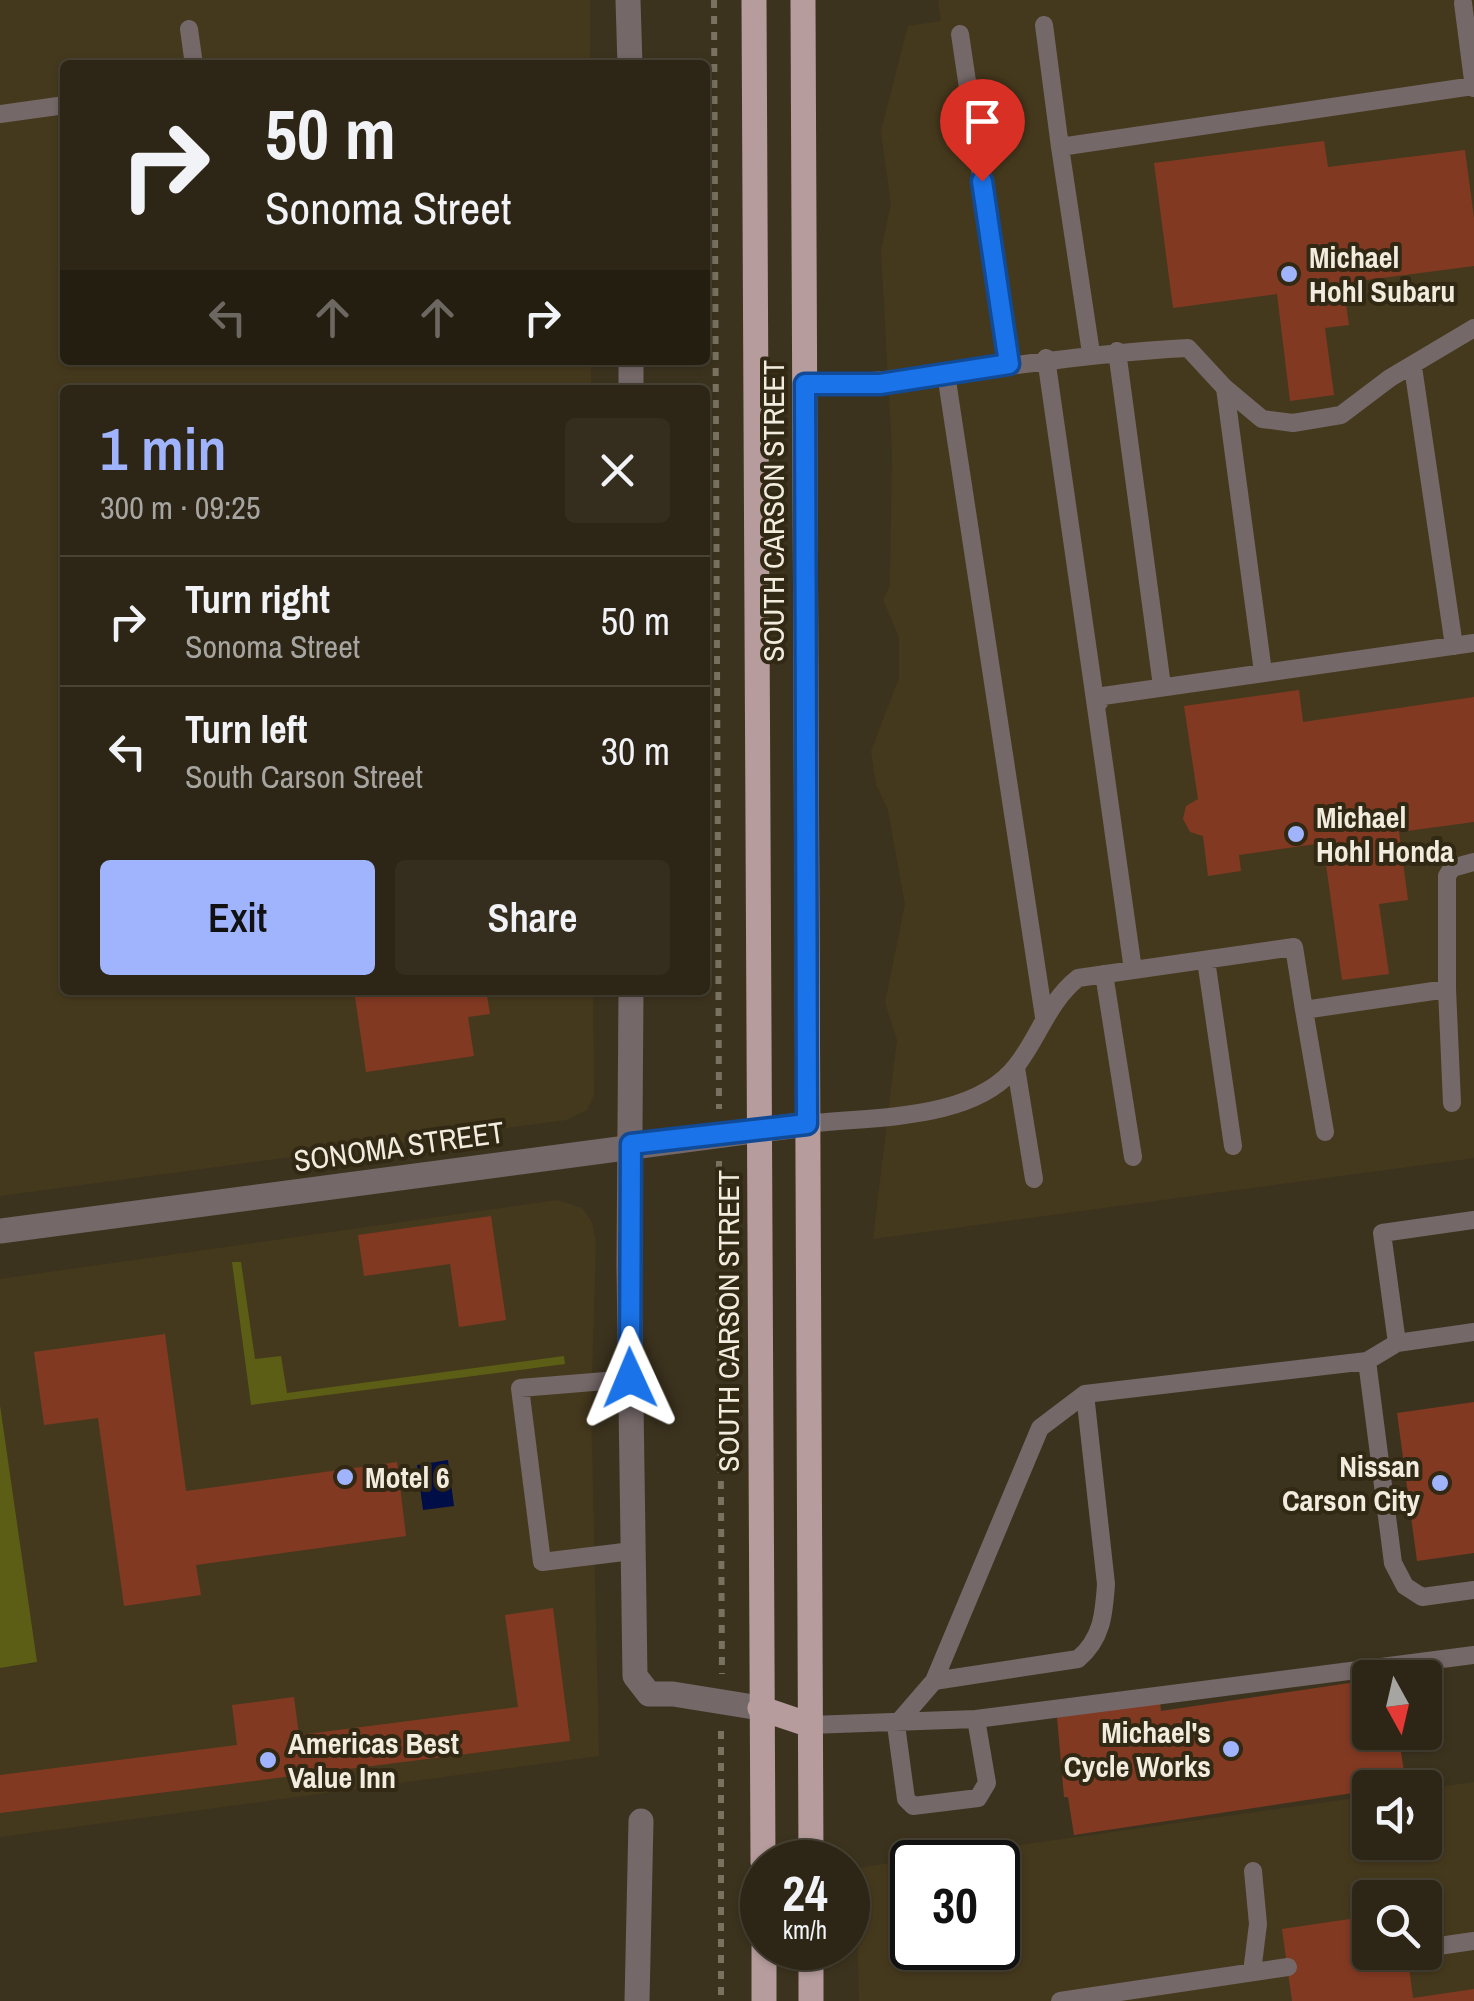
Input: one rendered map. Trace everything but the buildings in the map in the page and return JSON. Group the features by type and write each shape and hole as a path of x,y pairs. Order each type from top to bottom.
{"main road":[{"name":"SOUTH CARSON STREET","path":"754,0 763,1840"},
{"name":"SOUTH CARSON STREET","path":"804,0 810,1840"},
{"path":"760,1708 810,1726"},
{"path":"764,1970 764,2001"},
{"path":"811,1970 811,2001"}],"street":[{"path":"628,0 630,60"},
{"path":"631,995 630,1378 635,1676 649,1694 722,1700 760,1708"},
{"name":"SONOMA STREET","path":"0,1231 631,1144 807,1124"},
{"path":"637,2001 641,1820"}],"lane":[{"path":"1060,147 1474,87 1462,3"},
{"path":"1044,26 1091,353"},
{"path":"189,29 193,60"},
{"path":"960,34 1009,364"},
{"path":"0,114 60,107"},
{"path":"805,384 880,384 1046,358 1188,348 1225,388 1262,419 1293,423 1341,415 1474,328"},
{"path":"1117,351 1162,686"},
{"path":"1046,358 1133,970"},
{"path":"1413,367 1454,646"},
{"path":"946,374 1044,1017"},
{"path":"1225,388 1264,672"},
{"path":"1096,707 1103,696 1162,686 1474,644"},
{"path":"1452,1103 1448,876 1452,868 1474,862"},
{"path":"807,1124 948,1106 976,1097 1016,1068 1060,993 1078,978 1294,948 1325,1132"},
{"path":"1206,960 1234,1146"},
{"path":"1104,974 1134,1157"},
{"path":"1304,1010 1447,989"},
{"path":"1016,1068 1034,1179"},
{"path":"1397,1342 1382,1233 1474,1220"},
{"path":"976,1720 985,1792 978,1798 913,1806 906,1799 896,1725 934,1681 1040,1428 1085,1394 1366,1361 1397,1342 1474,1332"},
{"path":"1366,1361 1393,1562 1406,1586 1422,1597 1474,1590"},
{"path":"630,1378 520,1388 542,1562 632,1551"},
{"path":"934,1681 1078,1658 1091,1648 1104,1613 1106,1584 1085,1394"},
{"path":"810,1726 976,1720 1474,1655"},
{"path":"1252,1972 1258,1924 1254,1870"},
{"path":"1442,1946 1474,1941"},
{"path":"1060,2001 1288,1967"}],"path":[{"path":"714,0 722,2001"}],"shaded area":[{"path":"0,0 590,0 590,60 60,60 60,365 591,365 591,385 60,385 60,995 593,995 594,1095 587,1110 566,1120 0,1196"},
{"path":"938,0 1474,0 1474,1158 873,1239 897,1040 885,1003 905,904 888,810 876,784 871,751 899,678 899,637 883,600 890,585 892,450 881,250 891,204 881,131 908,26 941,21"},
{"path":"557,1200 582,1208 592,1222 596,1245 591,1404 599,1756 0,1837 0,1668 36,1663 0,1405 0,1279"},
{"path":"232,1262 241,1262 255,1359 281,1356 287,1393 564,1356 565,1364 251,1405"},
{"path":"0,1405 37,1662 0,1668"},
{"path":"448,1460 454,1506 423,1510 417,1465"},
{"path":"1474,1782 1474,2001 859,2001 858,1970 870,1970 870,1866 890,1863 890,1970 1020,1970 1020,1845 1352,1799 1352,1860 1442,1860 1442,1787"}],"place":[{"name":"Michael Hohl Subaru","path":"1289,274"},
{"name":"Michael Hohl Honda","path":"1296,834"},
{"name":"Motel 6","path":"345,1477"},
{"name":"Nissan Carson City","path":"1440,1483"},
{"name":"Michael's Cycle Works","path":"1231,1749"},
{"name":"Americas Best Value Inn","path":"268,1760"}],"route":[{"path":"630,1378 631,1144 807,1124 805,384 880,384 1009,364 982,181"}]}
